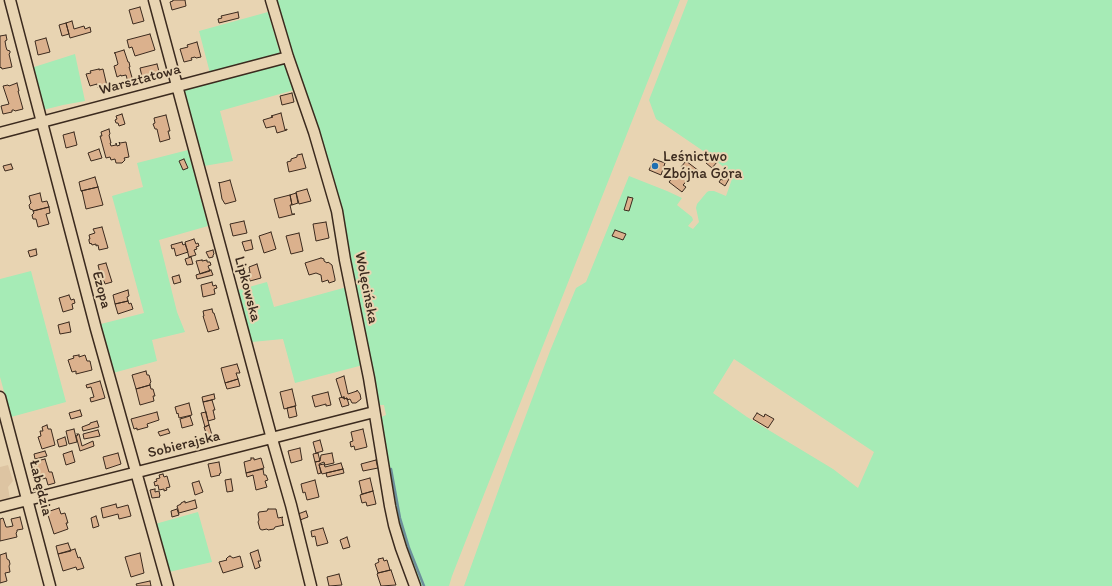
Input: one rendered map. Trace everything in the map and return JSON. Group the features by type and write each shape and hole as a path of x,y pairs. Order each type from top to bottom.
{"street":[{"name":"Ezopa","path":"10,0 96,329 168,586"},
{"name":"Lipkowska","path":"154,0 312,586"},
{"name":"Wolęcińska","path":"270,0 314,132 337,211 345,260 359,326 390,506 401,548 415,586"},
{"name":"Warsztatowa","path":"0,133 288,57"},
{"name":"Łabędzia","path":"0,397 26,500 50,586"},
{"name":"Sobierajska","path":"0,507 374,412"}],"shaded area":[{"path":"8,465 13,481 8,487 10,499 0,501 0,467"}],"green space":[{"path":"275,0 680,0 449,586 418,586 397,524 379,418 386,415 384,405 377,405 319,133"},
{"path":"688,0 1112,0 1112,586 464,586 550,351 576,288 586,282 629,176 682,198 677,205 692,217 693,220 688,226 693,229 699,222 696,208 697,204 707,192 714,191 726,196 732,179 729,172 712,157 656,119 649,100","holes":["734,359 874,452 858,488 833,469 747,417 713,393"]},
{"path":"268,12 280,53 210,73 199,31"},
{"path":"75,54 85,101 43,110 31,68"},
{"path":"285,63 294,90 220,111 233,161 204,166 184,89 212,81 213,83"},
{"path":"188,150 208,226 159,240 177,312 185,332 152,340 157,361 113,373 101,324 144,313 112,196 143,187 137,163"},
{"path":"31,271 66,402 11,417 0,377 0,279"},
{"path":"267,282 274,307 347,287 363,365 295,383 283,339 252,342 238,290"},
{"path":"198,512 212,562 169,572 155,524"}],"building":[{"path":"173,0 185,0 186,6 172,10 170,2"},
{"path":"140,7 144,21 133,24 129,10"},
{"path":"238,12 239,18 219,23 218,19 222,18 221,16"},
{"path":"72,21 74,29 84,26 85,29 90,27 91,32 70,38 66,23"},
{"path":"66,23 69,34 62,36 59,25"},
{"path":"150,34 155,50 135,56 132,47 129,48 127,40"},
{"path":"6,35 6,47 7,50 10,51 9,54 12,67 2,69 1,67 0,68 0,36"},
{"path":"46,38 50,52 38,55 35,41"},
{"path":"197,42 201,57 191,58 192,60 184,62 180,49"},
{"path":"124,50 129,62 133,81 128,82 126,75 117,77 114,66 118,64 114,53"},
{"path":"157,64 160,75 143,81 140,68"},
{"path":"103,69 107,86 98,88 97,84 90,86 86,74 91,73 90,71"},
{"path":"17,83 23,109 15,111 12,110 12,112 3,114 1,106 9,104 3,86 9,86"},
{"path":"292,93 294,102 282,105 280,96"},
{"path":"281,113 285,130 287,130 277,133 275,126 266,128 263,120"},
{"path":"122,114 125,124 119,126 115,120 117,119 116,116"},
{"path":"166,115 170,131 168,131 170,139 160,142 157,129 155,129 153,124 155,123 154,118"},
{"path":"109,129 111,146 116,145 116,143 117,146 120,145 119,142 126,142 129,157 124,158 125,160 122,163 116,163 115,159 111,160 110,157 106,158 100,136 102,136 101,132"},
{"path":"74,132 77,145 66,148 63,135"},
{"path":"99,149 102,158 91,161 88,153"},
{"path":"302,154 306,168 289,172 287,162 297,157 297,155"},
{"path":"712,157 717,162 712,168 706,163"},
{"path":"184,159 188,168 183,170 179,161"},
{"path":"654,159 665,163 661,175 649,170"},
{"path":"686,161 699,171 696,176 693,174 683,185 686,187 682,192 669,182 673,177 675,179 684,169 681,167"},
{"path":"11,164 13,169 5,171 3,166"},
{"path":"95,177 98,187 81,191 79,182"},
{"path":"725,177 729,179 725,186 719,182"},
{"path":"230,180 236,201 225,204 222,199 219,183"},
{"path":"98,187 103,205 86,209 81,191"},
{"path":"307,189 311,201 299,204 296,192"},
{"path":"40,193 42,202 47,201 49,207 33,211 30,209 29,205 31,203 29,196"},
{"path":"296,193 298,203 292,205 290,195"},
{"path":"290,195 292,214 295,214 279,218 274,199"},
{"path":"628,197 633,198 629,211 624,210"},
{"path":"49,207 50,213 46,214 49,224 38,227 36,219 33,219 33,211"},
{"path":"244,221 247,233 233,236 230,224"},
{"path":"326,222 329,238 316,241 313,224"},
{"path":"102,227 108,248 99,250 98,245 96,246 96,244 90,244 89,235 95,233 93,229"},
{"path":"615,230 626,234 623,240 612,236"},
{"path":"271,232 276,249 264,253 259,236"},
{"path":"299,233 303,251 291,254 286,236"},
{"path":"194,239 196,244 198,243 199,246 194,250 196,255 189,257 185,242"},
{"path":"251,240 253,249 245,251 242,242"},
{"path":"182,242 183,245 185,244 188,252 176,256 174,248 172,249 171,245"},
{"path":"36,249 37,255 30,257 28,251"},
{"path":"213,250 213,257 209,258 206,252"},
{"path":"191,257 193,264 187,265 185,259"},
{"path":"321,258 332,265 335,281 329,283 328,280 322,282 321,275 316,273 309,275 305,263"},
{"path":"207,260 207,262 210,262 211,265 208,266 210,271 200,274 196,261"},
{"path":"106,263 112,282 105,284 104,281 102,281 98,265"},
{"path":"257,264 261,278 250,281 248,273 250,273 249,267"},
{"path":"211,270 213,275 197,279 196,275"},
{"path":"179,275 181,282 174,284 172,277"},
{"path":"212,282 213,286 216,285 217,288 214,289 215,294 203,297 201,285"},
{"path":"128,290 128,301 115,304 113,295"},
{"path":"69,295 71,300 74,299 75,303 72,304 73,309 63,312 59,298"},
{"path":"128,301 129,304 131,303 133,309 118,314 115,304"},
{"path":"212,309 219,329 208,332 203,311"},
{"path":"69,322 71,332 60,334 58,325"},
{"path":"79,355 79,357 85,355 87,361 90,361 92,370 76,374 76,371 72,372 68,360 74,358 73,356"},
{"path":"237,364 240,373 236,373 238,379 225,383 221,368"},
{"path":"146,371 151,382 150,385 136,389 132,375"},
{"path":"344,376 348,394 357,390 360,394 361,399 356,403 352,403 350,399 347,400 347,398 342,398 336,379"},
{"path":"238,379 240,386 227,389 225,383"},
{"path":"100,381 105,398 91,402 90,398 94,397 91,387 87,388 86,385"},
{"path":"150,385 155,396 153,396 154,401 140,405 136,389"},
{"path":"292,389 296,406 284,409 280,392"},
{"path":"328,392 331,405 326,406 326,404 315,407 312,396"},
{"path":"214,394 215,399 203,402 202,397"},
{"path":"344,397 344,399 347,398 349,405 342,407 339,398"},
{"path":"212,400 215,410 213,410 215,419 208,421 203,402"},
{"path":"189,403 192,415 179,418 175,407"},
{"path":"295,406 297,416 289,418 287,408"},
{"path":"80,410 82,416 71,419 69,413"},
{"path":"157,412 159,420 147,424 148,427 137,430 137,428 134,429 131,419"},
{"path":"206,412 209,425 205,427 201,413"},
{"path":"757,413 764,417 765,414 774,419 768,428 753,419"},
{"path":"190,416 193,425 182,428 180,419"},
{"path":"97,421 99,427 83,431 82,427"},
{"path":"47,425 48,429 51,429 55,445 42,449 38,437 41,436 40,431 43,431 42,427"},
{"path":"209,425 212,435 207,436 204,427"},
{"path":"74,429 77,442 69,444 66,431"},
{"path":"168,429 170,433 160,436 158,432"},
{"path":"363,429 367,447 355,450 354,446 351,447 350,442 353,441 351,432"},
{"path":"98,430 100,436 84,439 83,434"},
{"path":"77,434 79,434 82,446 93,441 94,446 80,451 76,436 78,435"},
{"path":"65,437 67,445 59,447 57,440"},
{"path":"320,440 323,451 316,453 313,442"},
{"path":"300,448 302,460 291,463 288,451"},
{"path":"45,451 47,456 35,459 34,454"},
{"path":"72,451 75,462 66,465 63,454"},
{"path":"118,453 121,464 106,469 103,457"},
{"path":"318,453 320,461 315,462 313,454"},
{"path":"332,453 334,463 325,465 324,462 319,464 321,473 318,474 315,462 320,461 321,455"},
{"path":"251,458 254,458 254,460 261,458 264,468 246,473 244,462 251,460"},
{"path":"45,459 49,472 52,472 55,483 48,485 46,478 38,480 33,462"},
{"path":"376,460 378,468 363,471 361,464"},
{"path":"219,462 220,475 211,477 208,464"},
{"path":"341,463 343,469 322,474 319,465 324,464 325,467"},
{"path":"263,469 264,475 266,475 268,480 265,481 267,487 256,490 253,475 247,477 246,473"},
{"path":"343,469 344,473 327,477 326,473"},
{"path":"163,474 164,477 167,476 170,487 166,488 167,490 164,491 164,489 159,490 158,485 155,486 154,482 157,481 156,479 160,478 159,475"},
{"path":"370,478 373,491 362,494 359,481"},
{"path":"231,479 233,491 227,492 225,480"},
{"path":"315,480 319,497 307,500 305,492 303,493 301,484"},
{"path":"199,481 203,492 195,495 192,483"},
{"path":"155,489 155,492 159,491 160,497 152,498 150,490"},
{"path":"373,491 376,504 367,506 366,502 362,503 360,495"},
{"path":"195,500 197,508 179,513 177,506 185,501 185,503"},
{"path":"116,504 117,508 128,505 131,516 119,519 118,514 103,518 101,508"},
{"path":"59,508 61,514 65,513 68,529 54,534 47,512"},
{"path":"177,509 179,515 172,517 171,511"},
{"path":"268,509 276,509 278,518 283,517 284,525 268,530 260,529 258,514 259,512 267,511"},
{"path":"306,511 308,517 300,520 298,514"},
{"path":"96,516 99,526 93,528 91,518"},
{"path":"20,517 23,529 17,530 17,537 0,541 0,519 3,518 6,527 8,527 13,526 11,519"},
{"path":"323,528 328,543 317,546 315,536 312,537 311,531"},
{"path":"347,537 350,547 343,549 340,540"},
{"path":"68,543 71,551 58,554 56,546"},
{"path":"75,549 84,568 77,570 76,567 63,571 58,554"},
{"path":"258,550 261,561 258,561 260,567 255,569 250,553"},
{"path":"6,553 10,564 10,572 5,573 7,581 0,583 0,555"},
{"path":"140,553 144,573 131,577 125,557"},
{"path":"230,556 233,558 240,556 243,567 223,573 219,562 227,560 226,559"},
{"path":"383,558 384,561 387,560 390,570 378,573 375,564 379,562 378,559"},
{"path":"391,570 396,585 381,586 377,574"},
{"path":"339,574 342,585 329,586 327,577"},
{"path":"150,581 151,586 137,586 136,584"}],"waterway":[{"path":"391,469 400,518 409,548 424,586"}],"place":[{"name":"Leśnictwo Zbójna Góra","path":"655,166"}]}
